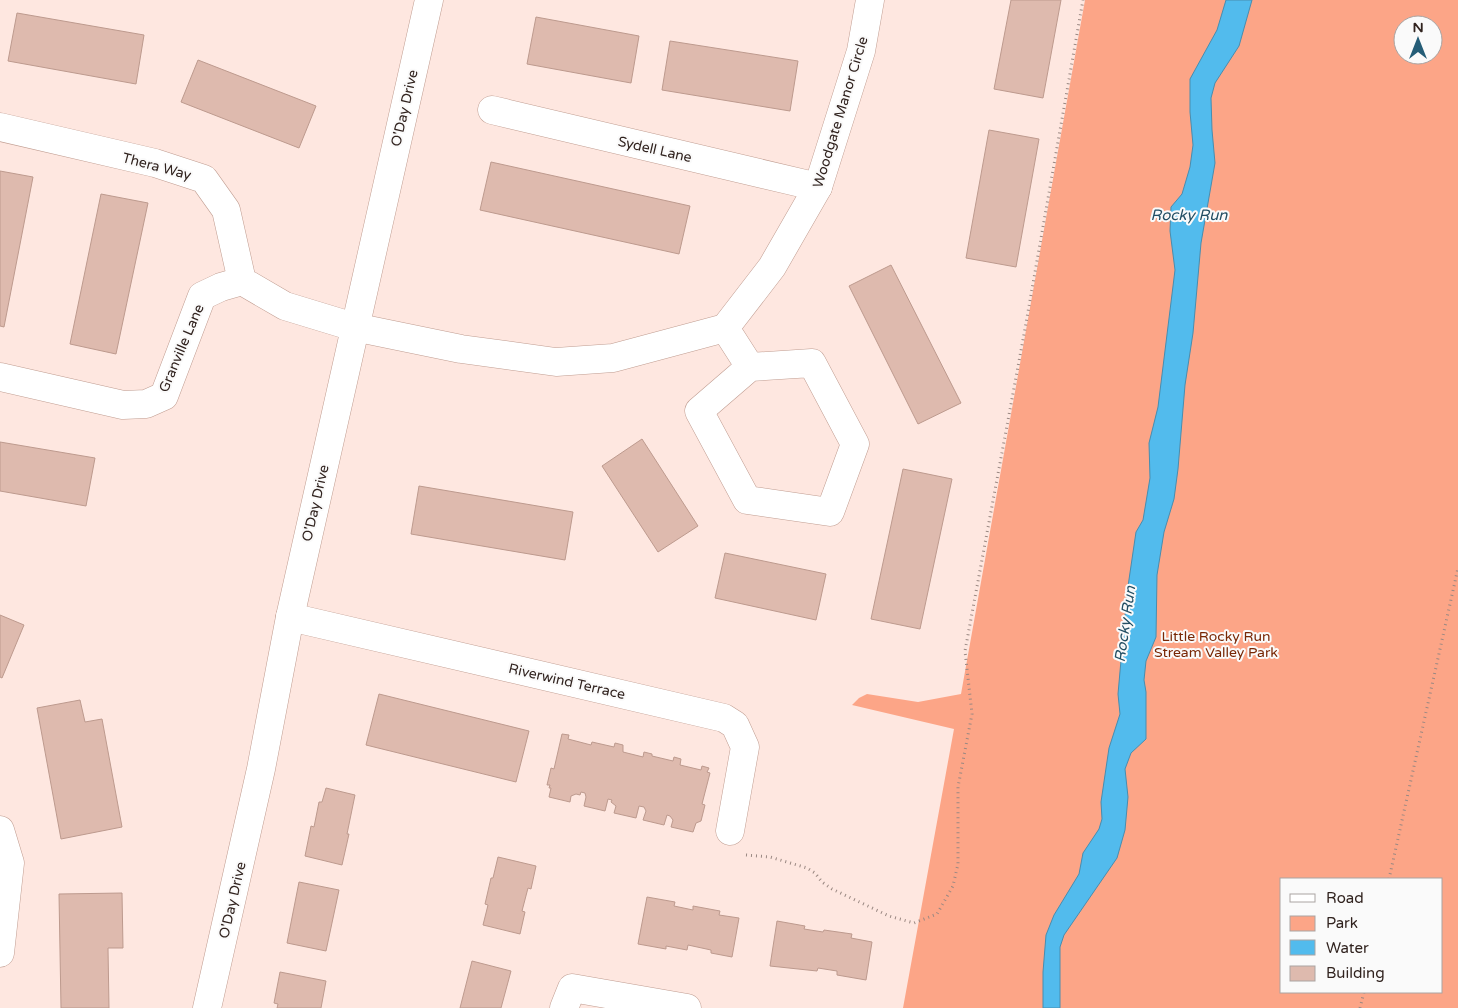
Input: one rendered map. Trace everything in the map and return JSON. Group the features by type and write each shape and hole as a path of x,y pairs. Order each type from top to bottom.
{"street":[{"name":"O'Day Drive","path":"208,1008 261,769 290,617 429,0"},
{"name":"Woodgate Manor Circle","path":"725,328 772,267 818,187 861,51 870,0"},
{"name":"Sydell Lane","path":"492,110 818,187"},
{"name":"Thera Way","path":"0,127 155,164 204,178 226,210 242,281"},
{"path":"242,281 285,306 354,327 461,349 556,362 613,358 725,328 750,367"},
{"name":"Granville Lane","path":"0,376 123,405 146,404 164,396 202,296 221,287 242,281"},
{"path":"812,363 855,444 830,512 747,500 698,411 750,367 812,363"},
{"name":"Riverwind Terrace","path":"290,617 724,718 735,725 745,747 736,843"},
{"path":"0,830 10,863 0,953"},
{"path":"564,1008 572,988 687,1008"}],"path":[{"path":"736,843 770,857 807,868 815,873 822,882 832,888 889,916 914,923 937,914 953,886 958,864 958,787 972,714 965,651 1083,0"},
{"path":"1389,878 1457,581 1458,568"},
{"path":"1360,1008 1364,993"}],"green space":[{"name":"Little Rocky Run Stream Valley Park","path":"1085,0 1458,0 1458,1008 903,1008 954,729 852,705 859,698 867,694 918,702 961,694"}],"water":[{"name":"Rocky Run","path":"1226,0 1252,0 1239,46 1215,83 1211,98 1215,163 1201,243 1174,499 1164,532 1157,575 1156,637 1146,661 1144,680 1146,692 1146,739 1131,753 1125,769 1128,797 1125,830 1117,858 1064,935 1060,947 1060,1008 1043,1008 1046,935 1054,915 1079,874 1083,853 1099,829 1102,819 1101,802 1109,748 1120,714 1118,694 1127,593 1136,532 1143,520 1150,478 1149,443 1158,407 1175,270 1170,231 1171,207 1182,194 1190,167 1193,145 1190,79 1217,30"}],"building":[{"path":"1011,0 1061,0 1043,98 994,89"},
{"path":"17,13 144,35 136,84 8,61"},
{"path":"536,17 639,36 631,83 527,64"},
{"path":"670,41 798,61 790,111 662,90"},
{"path":"198,60 316,106 299,148 181,102"},
{"path":"989,130 1039,139 1016,267 966,258"},
{"path":"491,162 690,206 679,254 480,210"},
{"path":"0,171 33,177 4,327 0,326"},
{"path":"101,194 148,203 116,354 70,344"},
{"path":"891,265 961,403 918,424 849,286"},
{"path":"642,439 698,526 658,552 602,466"},
{"path":"0,442 95,458 86,506 0,491"},
{"path":"903,469 952,479 920,629 871,619"},
{"path":"419,486 573,512 565,560 411,534"},
{"path":"725,553 826,574 816,620 715,598"},
{"path":"0,615 24,625 2,678 0,677"},
{"path":"379,694 529,731 516,782 366,745"},
{"path":"80,700 85,722 102,719 122,827 61,839 37,708"},
{"path":"562,734 569,735 568,739 591,745 592,742 614,747 615,743 623,745 623,752 643,757 644,752 673,761 674,757 681,759 680,765 701,770 702,766 709,768 707,772 710,773 702,804 705,805 701,821 696,823 693,832 671,827 673,820 667,815 664,825 643,820 646,811 644,807 639,806 636,818 614,813 616,806 611,802 612,800 608,799 605,811 584,806 586,797 585,793 581,792 580,795 571,796 570,802 549,797 551,788 549,788 550,785 547,785 551,768 554,769"},
{"path":"326,788 355,795 342,865 305,856 311,826 314,827 319,802 322,802"},
{"path":"498,857 536,866 531,889 528,888 522,911 525,912 520,934 483,925 488,905 485,904"},
{"path":"299,882 339,890 326,951 287,943"},
{"path":"122,893 123,948 108,948 109,1008 61,1008 59,894"},
{"path":"647,897 675,902 674,906 693,910 693,906 720,911 719,915 739,918 732,957 711,953 711,950 688,945 687,950 666,946 666,949 638,944"},
{"path":"777,921 805,926 804,929 852,934 851,938 872,942 866,980 837,975 837,971 818,968 817,971 770,966"},
{"path":"472,961 511,971 501,1008 460,1008"},
{"path":"280,972 326,981 321,1008 277,1008 278,1004 274,1003"}]}
